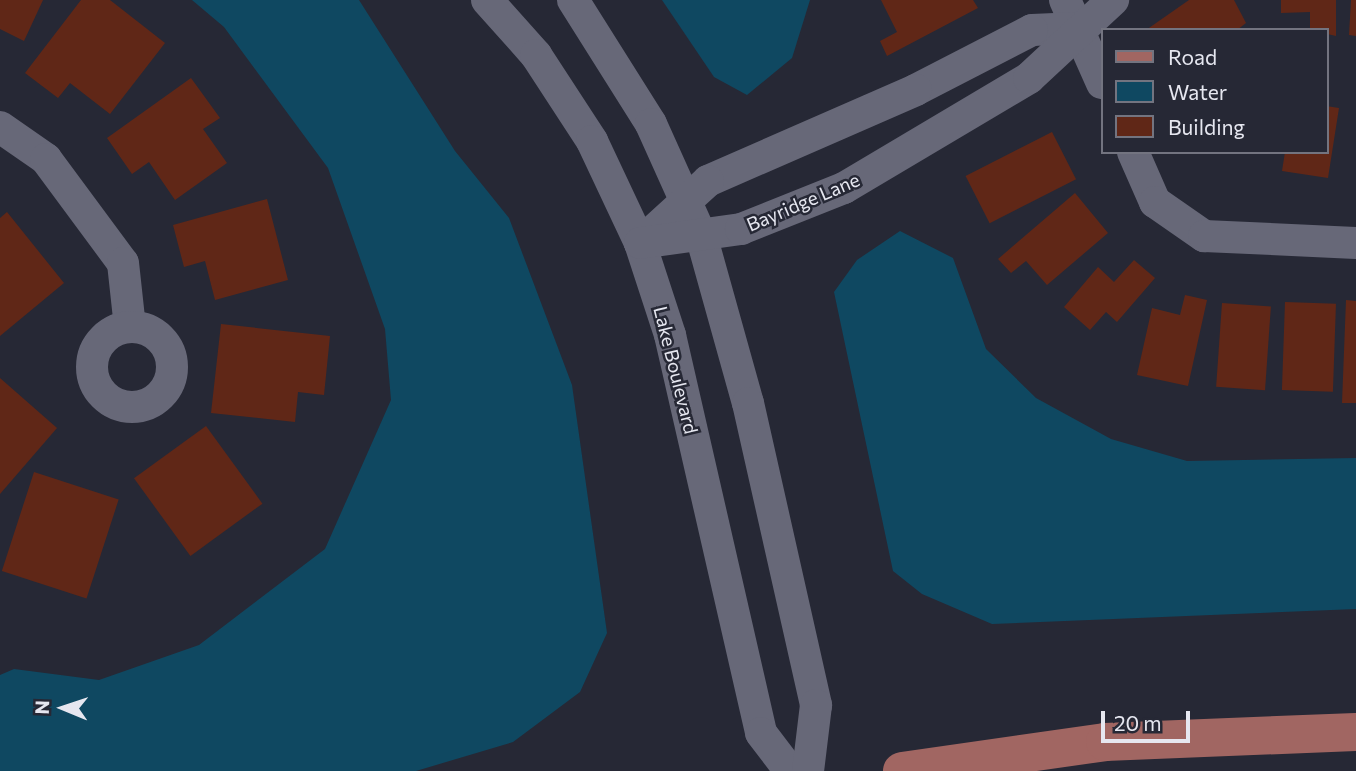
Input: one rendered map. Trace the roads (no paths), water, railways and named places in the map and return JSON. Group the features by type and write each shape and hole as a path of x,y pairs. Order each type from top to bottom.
{"main road":[{"path":"902,771 1105,742 1356,732"}],"street":[{"name":"Lake Boulevard","path":"487,0 536,55 592,141 640,243 670,335 761,733 790,771"},
{"path":"573,0 650,124 688,200 701,235 748,403 816,705 808,771"},
{"path":"1065,0 1100,78"},
{"name":"Bayridge Lane","path":"640,243 741,229 844,188 1029,78 1078,28 1113,0"},
{"path":"640,243 708,181 916,90 1032,30 1078,28"},
{"path":"0,127 46,159 123,262 130,327"},
{"path":"1134,154 1155,202 1205,236 1356,243"}],"water":[{"path":"192,0 359,0 455,151 509,218 572,385 607,633 580,692 513,742 416,771 0,771 0,675 14,669 99,680 199,645 325,549 391,400 385,329 328,168 224,27"},
{"path":"662,0 810,0 792,58 747,95 714,77"},
{"path":"900,231 953,258 986,349 1036,398 1111,439 1187,461 1356,458 1356,609 992,624 922,594 893,571 834,292 857,260"}]}
